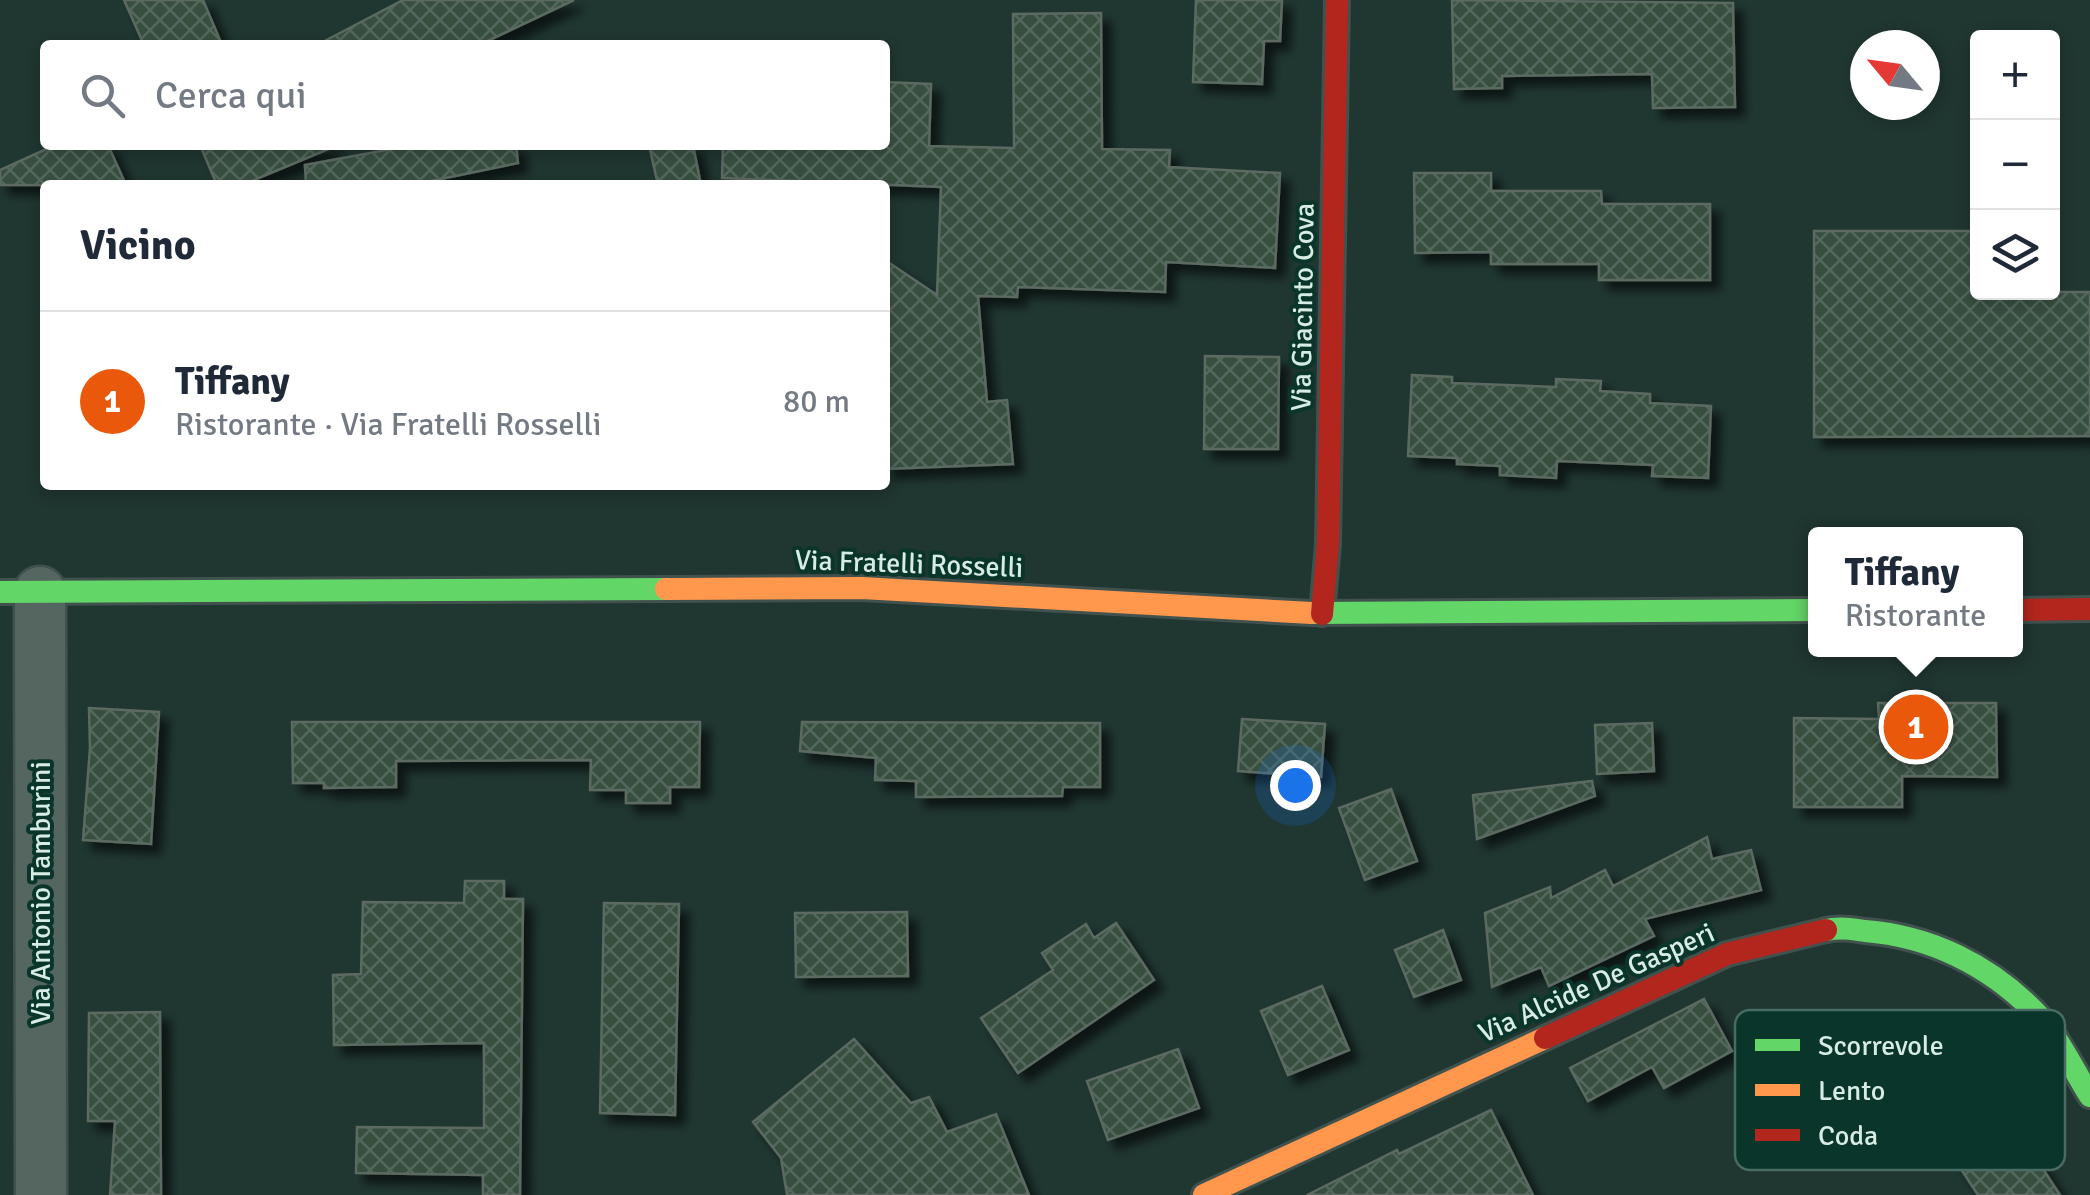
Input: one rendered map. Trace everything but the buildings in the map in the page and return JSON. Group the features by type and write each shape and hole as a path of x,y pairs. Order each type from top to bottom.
{"main road":[{"name":"Via Giacinto Cova","path":"1322,614 1328,544 1336,0"},
{"name":"Via Fratelli Rosselli","path":"20,592 862,588 1322,614 1808,610"},
{"path":"2023,610 2090,610"},
{"name":"Via Alcide De Gasperi","path":"1204,1195 1727,954 1838,928 1881,932 1939,945 1981,968 2033,1010"},
{"name":"Via Alcide De Gasperi","path":"2065,1057 2090,1096"}],"street":[{"name":"Via Antonio Tamburini","path":"20,592 41,1195"}],"traffic: fast":[{"path":"0,592 666,589"},
{"path":"1312,613 1808,610"},
{"path":"1826,930 1889,934 1935,946 1998,980 2032,1010"},
{"path":"2065,1053 2090,1096"}],"traffic: slow":[{"path":"666,589 862,588 1312,613"},
{"path":"1204,1195 1545,1038"}],"traffic: jam":[{"path":"1322,614 1328,544 1337,0"},
{"path":"2023,610 2090,609"},
{"path":"1545,1038 1727,954 1826,930"}],"place":[{"name":"Tiffany","path":"1916,727"}]}
